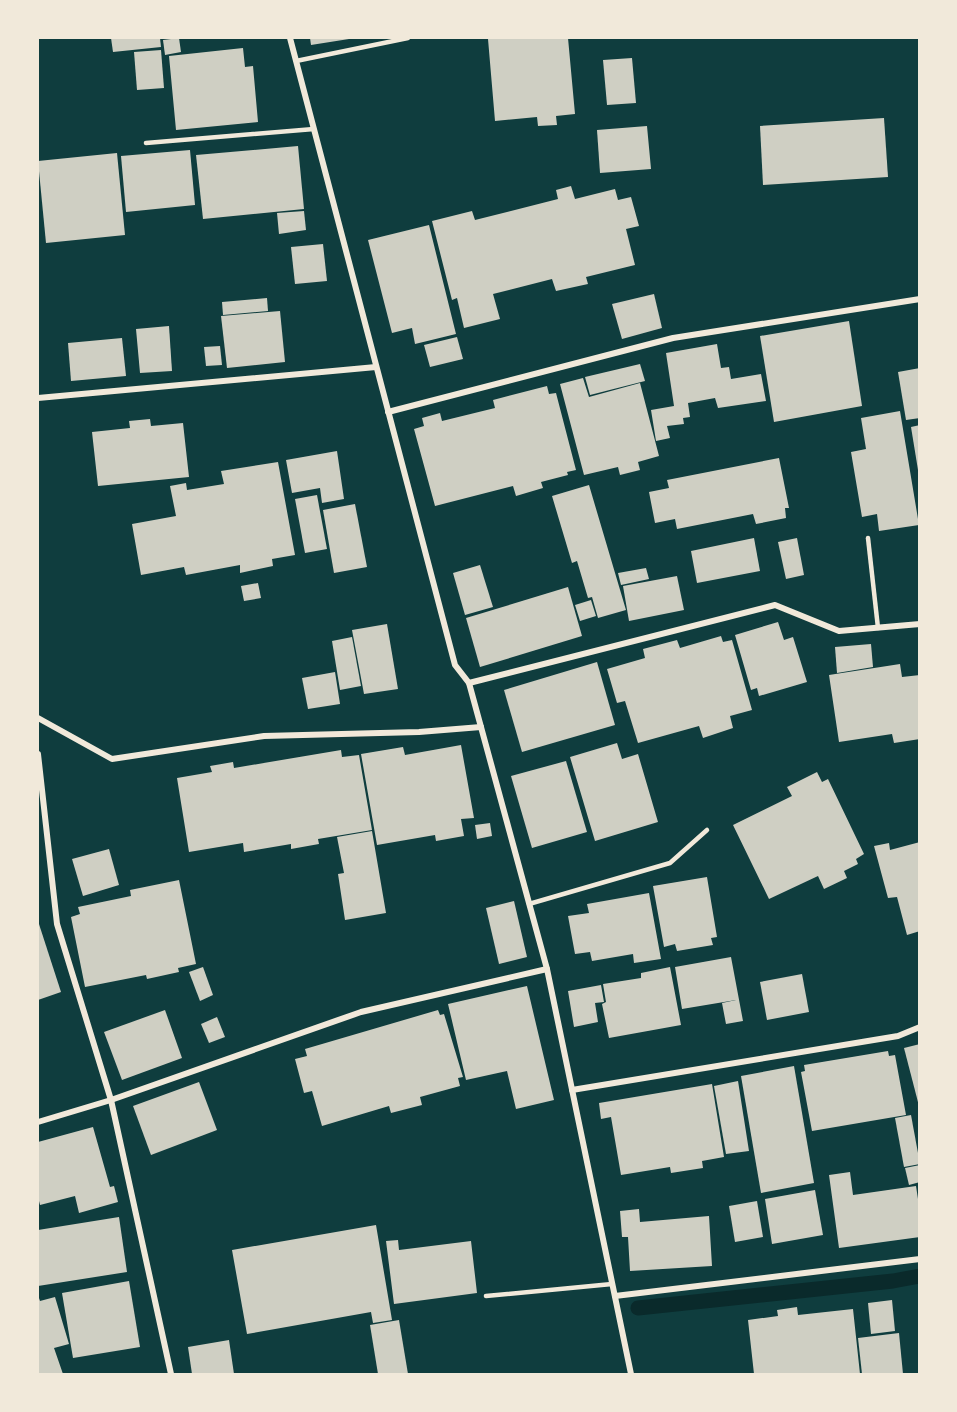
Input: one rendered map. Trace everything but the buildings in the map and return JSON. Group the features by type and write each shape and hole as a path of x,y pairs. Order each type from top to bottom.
{"street":[{"path":"290,38 455,665 469,683 547,969 630,1374"},
{"path":"388,412 673,338 920,299"},
{"path":"38,398 376,367"},
{"path":"469,683 775,605 839,631 920,624"},
{"path":"38,718 112,759 264,736 419,732 481,727"},
{"path":"38,754 57,924 111,1100 171,1374"},
{"path":"38,1122 111,1100 361,1012 547,969"},
{"path":"572,1090 898,1036 920,1027"},
{"path":"615,1296 920,1259"}],"lane":[{"path":"296,61 408,38"},
{"path":"146,143 314,129"},
{"path":"868,538 878,628"},
{"path":"529,904 670,863 707,830"},
{"path":"486,1296 612,1284"}],"waterway":[{"path":"638,1308 893,1281 920,1276"}]}
